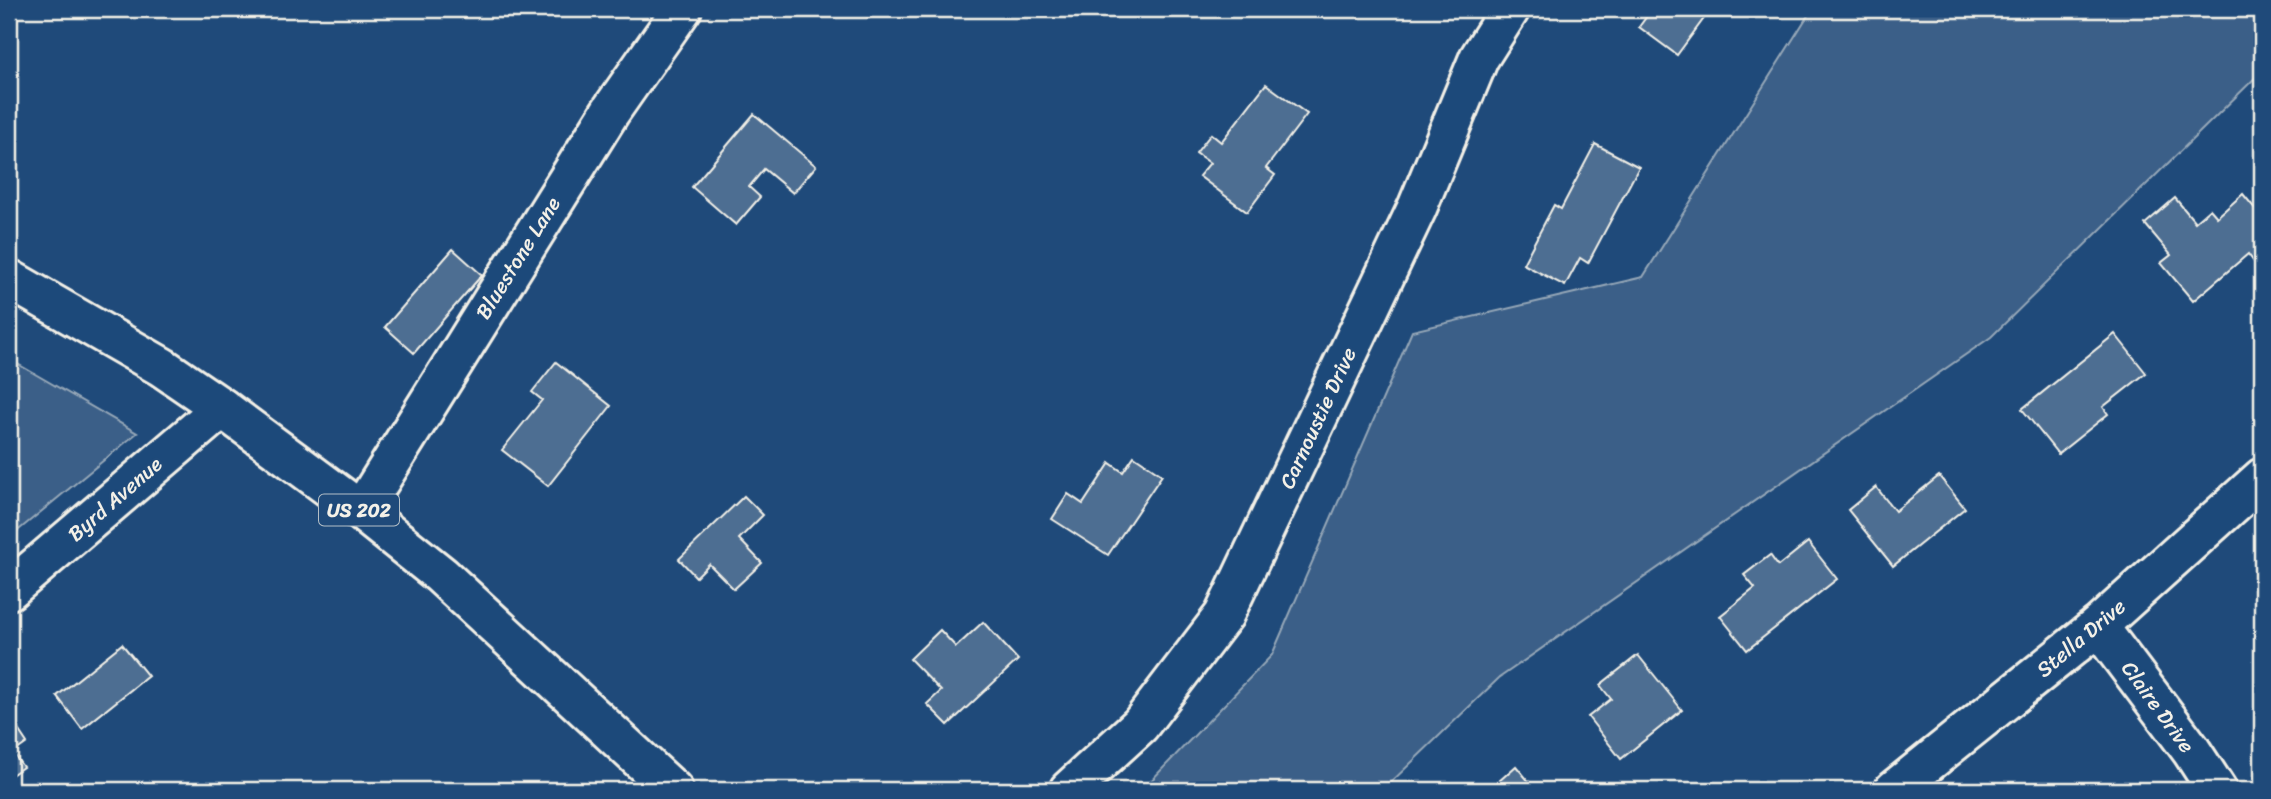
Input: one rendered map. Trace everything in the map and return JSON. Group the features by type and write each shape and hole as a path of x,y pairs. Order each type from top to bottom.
{"main road":[{"name":"Bluestone Lane","path":"360,512 610,112 682,9"},
{"name":"Carnoustie Drive","path":"1069,790 1140,724 1224,615 1417,208 1479,58 1510,9"},
{"name":"US 202","path":"9,279 162,367 222,408 360,512 441,576 673,790"},
{"name":"Byrd Avenue","path":"9,590 222,408"},
{"name":"Stella Drive","path":"1894,790 2098,626 2262,478"},
{"name":"Claire Drive","path":"2098,626 2191,750 2217,790"}],"shaded area":[{"path":"1812,9 2262,9 2262,71 1991,337 1499,678 1383,790 1142,790 1272,655 1412,331 1643,277"},
{"path":"9,359 137,433 9,538"}],"building":[{"path":"858,9 878,9 869,18"},
{"path":"1652,9 1711,9 1677,55 1639,27"},
{"path":"1266,84 1307,114 1266,168 1275,175 1247,212 1199,176 1210,163 1196,153 1211,134 1221,142"},
{"path":"754,114 816,166 793,193 764,169 749,187 760,197 736,225 692,187"},
{"path":"1595,144 1639,167 1588,263 1580,258 1565,286 1523,264 1554,205 1561,209"},
{"path":"2243,194 2262,217 2262,255 2254,262 2248,254 2193,301 2161,263 2171,255 2145,224 2175,198 2195,222 2210,209 2217,217"},
{"path":"453,249 482,275 414,353 385,327"},
{"path":"2115,334 2146,373 2103,407 2108,414 2058,454 2022,409"},
{"path":"556,362 611,406 548,486 502,450 542,400 532,392"},
{"path":"1134,456 1162,475 1108,555 1052,519 1068,494 1083,504 1110,463 1123,472"},
{"path":"1939,476 1965,508 1893,566 1848,510 1876,487 1895,511"},
{"path":"744,496 763,515 739,539 762,563 734,589 709,564 696,577 679,559"},
{"path":"1808,542 1837,579 1747,650 1720,616 1755,588 1744,575 1770,555 1778,566"},
{"path":"983,622 1018,660 948,725 927,704 941,691 910,659 940,630 956,647"},
{"path":"122,644 148,676 82,729 57,696"},
{"path":"1638,655 1682,710 1621,759 1588,717 1611,699 1600,685"},
{"path":"9,716 27,743 13,753 23,767 10,776"},
{"path":"1516,766 1536,790 1489,790"}]}
